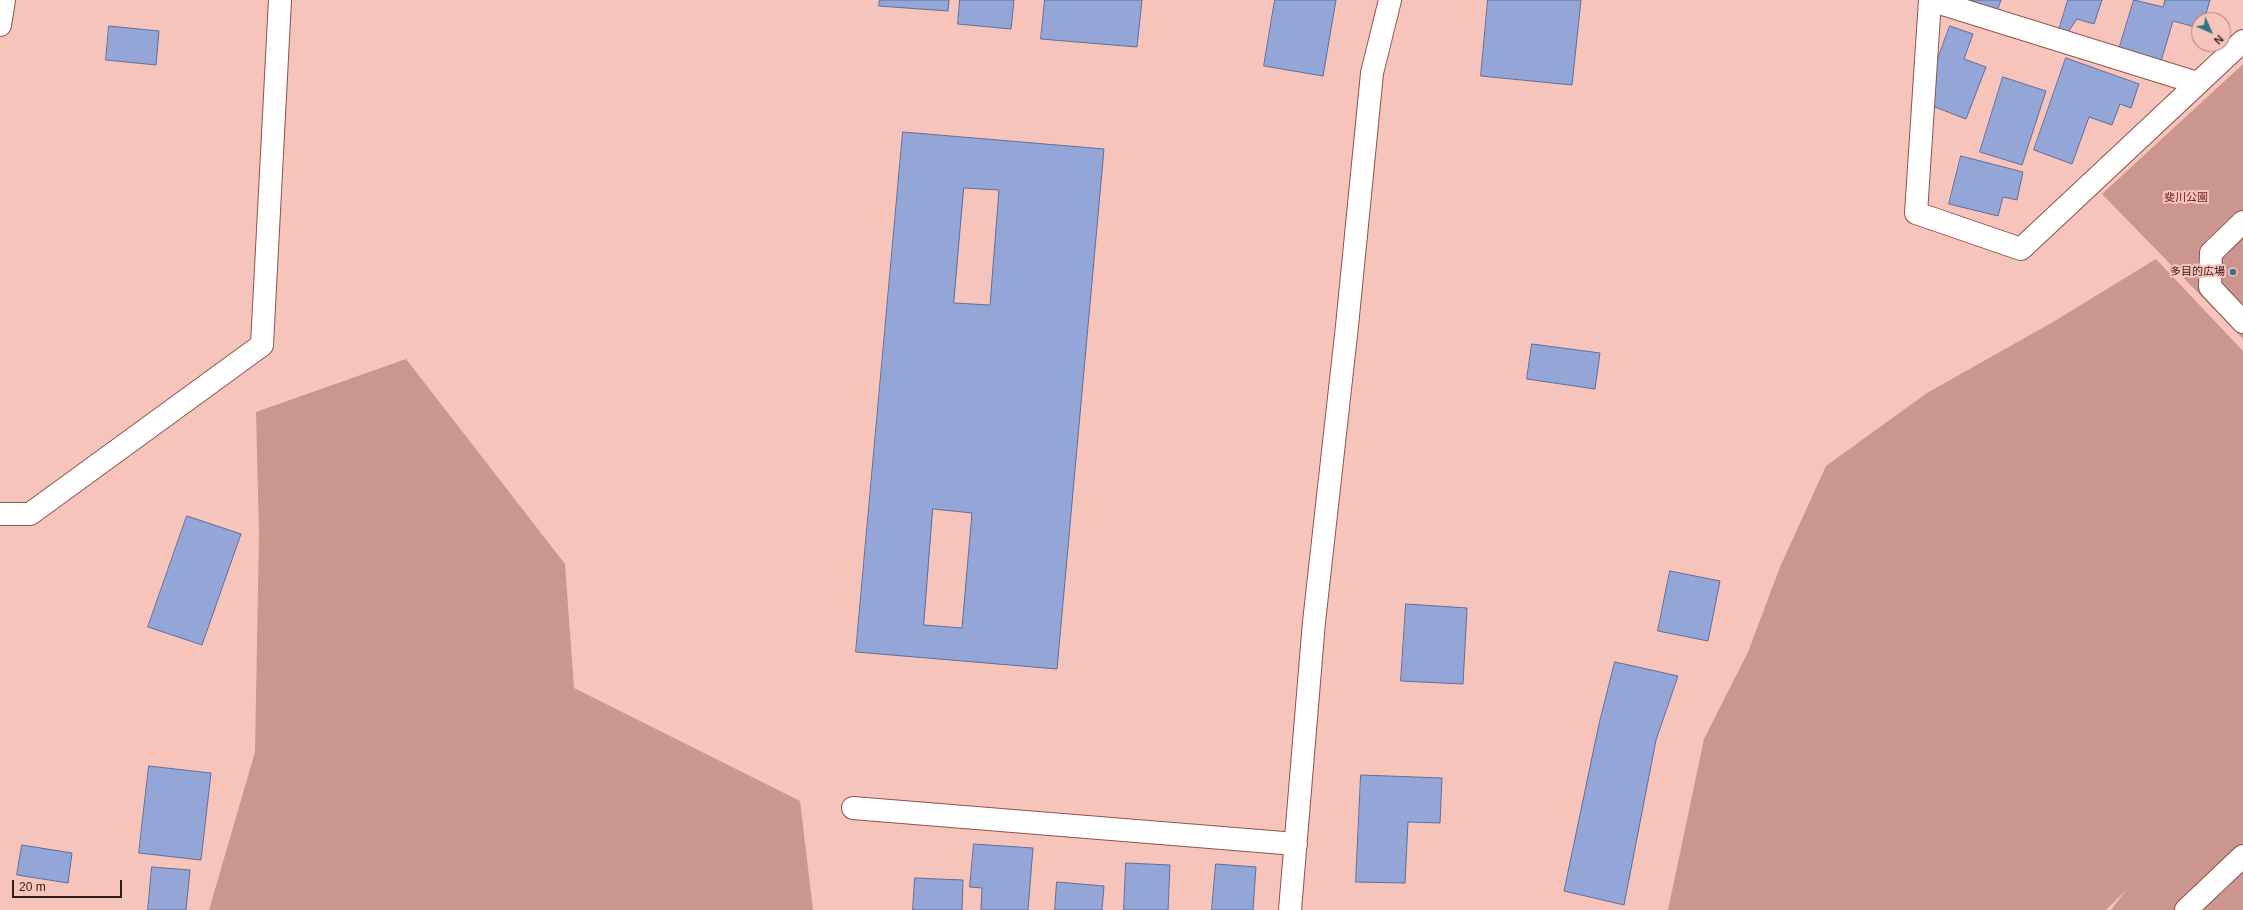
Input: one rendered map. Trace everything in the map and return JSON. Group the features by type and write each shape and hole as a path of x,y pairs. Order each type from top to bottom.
{"street":[{"path":"0,25 4,0"},
{"path":"0,514 30,514 262,345 280,0"},
{"path":"1290,910 1314,622 1348,326 1372,73 1390,0"},
{"path":"2197,83 1930,0 1916,213 2021,249 2243,41"},
{"path":"2243,222 2211,252 2210,287 2243,322"},
{"path":"853,808 1296,844"},
{"path":"2186,910 2243,856"}],"green space":[{"name":"斐川公園","path":"2243,64 2243,339 2102,194"},
{"path":"2156,259 2243,351 2243,910 2111,910 2126,890 2106,910 1668,910 1704,739 1748,652 1780,567 1826,466 1927,393 2053,322"},
{"path":"406,359 565,564 574,688 800,801 813,910 209,910 255,752 259,534 256,412"}],"building":[{"path":"880,0 949,0 948,11 879,6"},
{"path":"960,0 1014,0 1011,29 958,24"},
{"path":"1045,0 1142,0 1137,47 1041,39"},
{"path":"1275,0 1336,0 1323,76 1264,66"},
{"path":"1488,0 1581,0 1572,85 1481,76"},
{"path":"1961,0 2001,0 1997,11"},
{"path":"2068,0 2102,0 2094,24 2077,19 2068,32 2059,30"},
{"path":"2134,0 2163,7 2165,0 2210,0 2206,12 2191,12 2191,26 2173,21 2159,68 2117,56"},
{"path":"109,26 159,31 156,65 106,60"},
{"path":"1950,26 1973,34 1964,59 1986,67 1966,119 1922,102"},
{"path":"2066,58 2139,84 2131,108 2120,104 2112,125 2089,117 2072,164 2034,150"},
{"path":"2003,77 2046,91 2022,165 1980,152"},
{"path":"903,132 1104,149 1057,669 856,652","holes":["964,188 999,190 990,305 954,303","933,509 972,513 962,628 924,625"]},
{"path":"1961,156 2023,172 2017,200 2003,197 1998,216 1949,204"},
{"path":"1532,344 1600,353 1595,389 1527,379"},
{"path":"187,516 241,534 202,645 148,627"},
{"path":"1670,571 1720,581 1708,641 1658,631"},
{"path":"1406,604 1467,608 1463,684 1401,681"},
{"path":"1615,662 1678,676 1656,740 1624,905 1564,891 1599,724"},
{"path":"149,766 211,773 201,860 139,853"},
{"path":"1361,775 1442,778 1440,823 1408,822 1405,883 1356,882"},
{"path":"974,844 1033,848 1028,910 981,910 982,888 970,887"},
{"path":"22,845 72,853 68,883 17,875"},
{"path":"1126,863 1170,865 1168,910 1124,910"},
{"path":"1216,864 1256,867 1253,910 1212,910"},
{"path":"152,867 190,870 186,910 148,910"},
{"path":"915,878 963,880 962,910 913,910"},
{"path":"1057,882 1104,886 1102,910 1055,910"}],"place":[{"name":"多目的広場","path":"2233,272"}]}
